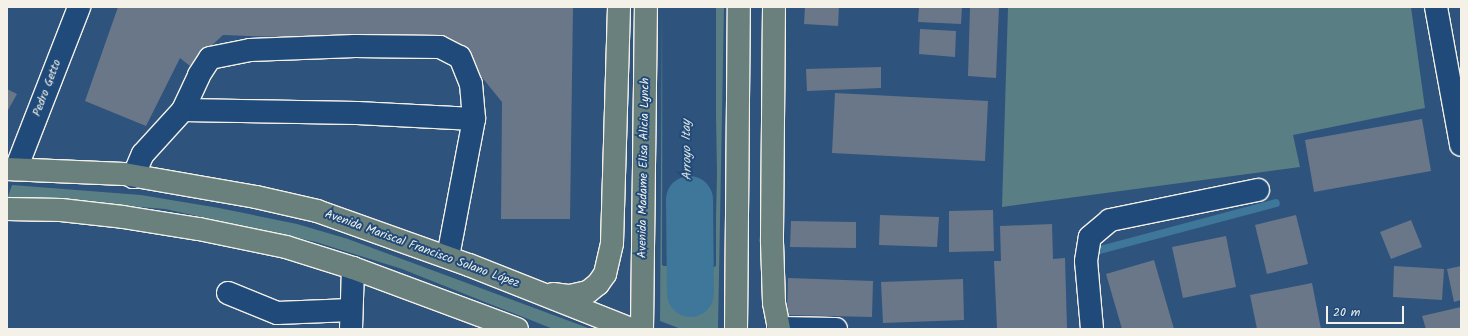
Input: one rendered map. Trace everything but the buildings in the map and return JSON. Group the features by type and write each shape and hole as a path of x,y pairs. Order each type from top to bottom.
{"highway":[{"path":"538,292 570,296 588,292 605,274 612,243 615,208 619,7"},
{"name":"Avenida Madame Elisa Alicia Lynch","path":"642,329 646,7"},
{"path":"736,329 739,7"},
{"path":"774,7 772,242 774,302 779,328"},
{"name":"Avenida Mariscal Francisco Solano López","path":"11,169 124,174 134,177 212,189 317,211 448,257 631,329"},
{"path":"7,209 61,210 123,217 199,229 286,247 353,268 517,329"}],"street":[{"name":"Pedro Getto","path":"11,169 79,7"},
{"path":"1436,7 1461,145"},
{"path":"134,177 144,154 183,110 204,66 210,58 250,50 355,46 440,47 460,58 471,84 474,119 448,257"},
{"path":"183,110 357,113 474,119"},
{"path":"1092,329 1086,261 1090,237 1110,220 1258,190"},
{"path":"228,293 278,321 351,319 353,268"},
{"path":"779,328 836,329"}],"green space":[{"path":"662,7 663,266 716,266 716,7 724,7 718,329 681,329 660,321"},
{"path":"1008,7 1411,7 1425,108 1293,135 1300,167 1002,207"},
{"path":"12,185 141,195 219,208 297,224 348,239 591,329 553,329 402,269 316,242 165,209 8,197"}],"pier":[{"path":"663,7 714,7 717,172 715,267 662,265"}],"waterway":[{"name":"Arroyo Itay","path":"689,199 690,293"},
{"path":"1096,251 1276,203"}]}
